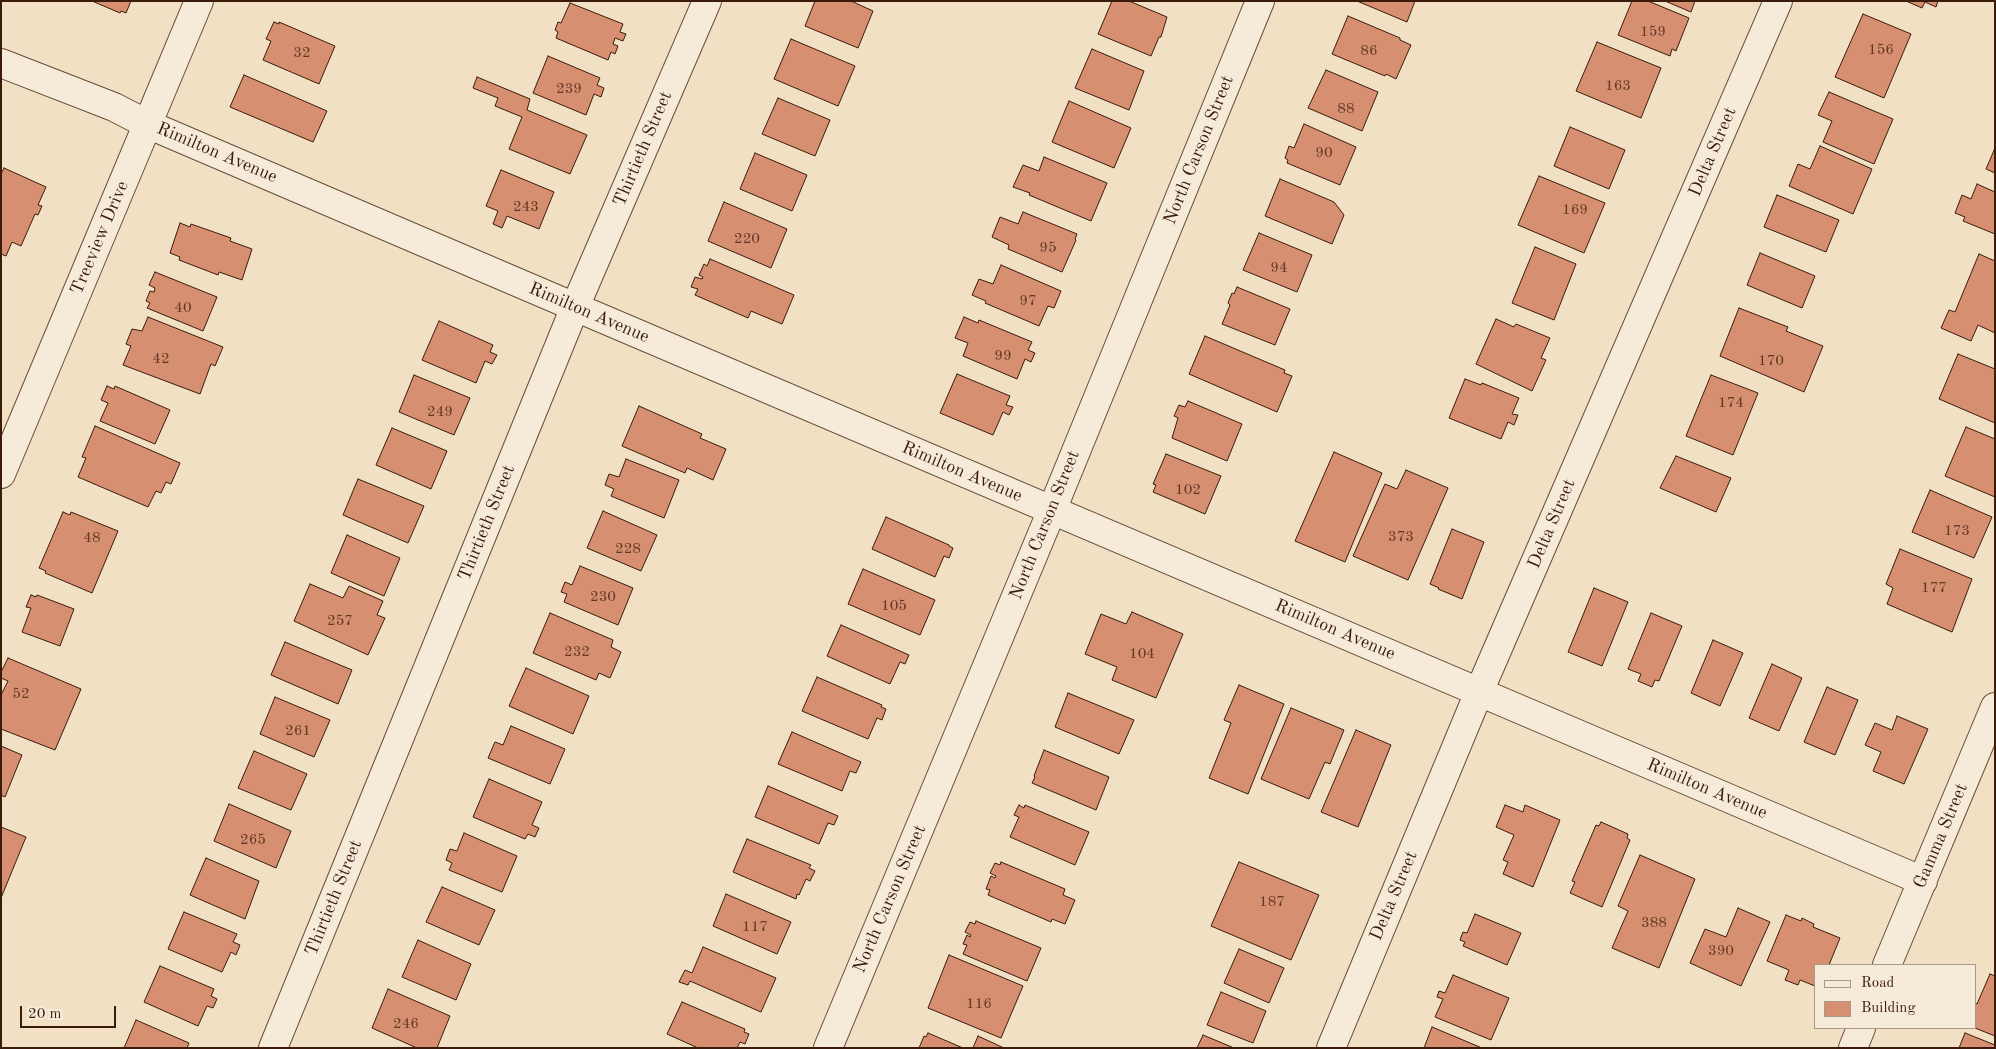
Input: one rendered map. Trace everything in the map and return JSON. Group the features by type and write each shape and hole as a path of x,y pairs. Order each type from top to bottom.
{"street":[{"name":"Treeview Drive","path":"1,474 199,1"},
{"name":"Thirtieth Street","path":"273,1048 575,307 707,1"},
{"name":"North Carson Street","path":"828,1048 1052,510 1260,1"},
{"name":"Delta Street","path":"1331,1048 1479,692 1778,1"},
{"name":"Rimilton Avenue","path":"1,63 114,107 147,124 1922,881"},
{"name":"Gamma Street","path":"1887,964 1995,707"},
{"path":"1853,1048 1861,1029"}],"building":[{"path":"92,1 131,1 126,13 121,11 120,13"},
{"path":"815,1 851,1 873,11 858,48 805,26"},
{"path":"1112,1 1129,1 1167,17 1161,37 1159,37 1151,56 1098,34"},
{"path":"1357,1 1415,1 1407,22"},
{"path":"1632,1 1648,1 1689,18 1676,51 1672,49 1670,56 1618,35"},
{"path":"1665,1 1695,1 1691,12"},
{"path":"1906,1 1938,1 1936,7 1925,2 1922,8"},
{"path":"570,3 623,24 620,32 626,34 623,41 615,38 613,44 618,46 615,54 611,52 608,60 556,38 558,32 555,30 558,22 561,23"},
{"path":"1863,14 1911,34 1884,98 1835,77"},
{"path":"1348,16 1400,38 1400,40 1411,45 1396,79 1332,54"},
{"path":"274,22 279,24 279,22 335,46 319,84 263,60 271,41 266,39"},
{"path":"791,39 855,66 838,106 774,79"},
{"path":"1597,42 1661,68 1641,118 1576,91"},
{"path":"1092,49 1144,71 1129,110 1075,88"},
{"path":"548,56 600,78 597,85 604,88 601,97 594,94 586,115 533,93"},
{"path":"1326,70 1378,92 1362,131 1308,108"},
{"path":"244,75 327,111 313,142 230,107"},
{"path":"477,77 530,99 527,110 587,135 570,174 509,149 522,117 495,106 498,98 473,88"},
{"path":"1829,92 1893,119 1874,164 1823,142 1832,121 1818,115"},
{"path":"778,98 830,120 815,156 762,134"},
{"path":"1069,101 1131,128 1114,168 1052,142"},
{"path":"1304,124 1356,147 1340,185 1287,163 1288,160 1285,158 1289,146 1294,148"},
{"path":"1570,127 1625,150 1609,189 1554,166"},
{"path":"1820,146 1872,169 1853,214 1789,186 1798,164 1810,169"},
{"path":"1995,148 1995,173 1986,169"},
{"path":"755,153 807,175 792,211 740,189"},
{"path":"1044,157 1107,183 1091,221 1013,187 1023,165 1039,171"},
{"path":"4,168 46,187 38,205 42,206 38,215 35,214 21,246 12,242 6,256 1,254 1,174"},
{"path":"501,170 554,192 539,229 507,216 502,228 493,224 498,211 486,206"},
{"path":"1539,176 1605,203 1584,253 1518,225"},
{"path":"1280,179 1334,202 1344,215 1332,244 1265,216"},
{"path":"1977,184 1995,192 1995,234 1963,221 1965,217 1955,213 1962,195 1971,199"},
{"path":"1777,195 1839,220 1826,252 1764,227"},
{"path":"724,202 787,229 771,268 708,241"},
{"path":"1023,212 1077,234 1062,272 1008,249 1009,245 992,237 1000,217 1018,224"},
{"path":"180,223 190,227 191,224 231,238 230,241 252,249 242,280 219,272 218,275 179,260 180,257 170,253"},
{"path":"1259,233 1312,255 1297,292 1243,270"},
{"path":"1535,247 1576,264 1554,320 1512,303"},
{"path":"1760,253 1815,276 1802,308 1747,285"},
{"path":"1979,254 1995,261 1995,333 1978,325 1971,341 1941,328 1949,310 1955,312"},
{"path":"710,259 794,295 782,324 751,311 748,318 695,295 698,289 691,287 695,277 702,279 703,277 699,275 704,264 707,266"},
{"path":"1001,265 1061,291 1054,308 1048,306 1039,326 985,303 986,301 972,295 979,279 993,284"},
{"path":"155,272 217,297 203,331 147,308 150,303 146,301 150,291 154,292 155,288 149,285"},
{"path":"1237,287 1290,309 1275,345 1222,324 1230,305 1228,303 1232,293 1234,294"},
{"path":"1739,308 1788,327 1786,331 1823,346 1804,392 1720,356"},
{"path":"148,317 223,347 215,366 211,364 200,394 123,365 131,346 126,344 132,329 142,331"},
{"path":"964,317 978,323 979,320 1032,342 1028,350 1035,353 1031,362 1025,359 1017,379 963,356 968,343 955,338"},
{"path":"1496,319 1514,327 1516,324 1550,338 1541,358 1546,360 1532,391 1476,364"},
{"path":"439,321 493,345 490,352 497,355 492,364 485,361 476,383 422,360"},
{"path":"1205,336 1285,370 1284,373 1292,376 1277,412 1189,374"},
{"path":"1958,354 1995,369 1995,423 1939,399"},
{"path":"957,374 1010,396 1006,405 1013,407 1009,415 1003,412 993,435 940,413"},
{"path":"414,375 470,398 454,435 399,412"},
{"path":"1711,375 1758,393 1733,455 1686,436"},
{"path":"1465,379 1481,385 1482,383 1519,398 1512,414 1518,415 1514,425 1508,422 1501,439 1449,418"},
{"path":"107,386 114,389 115,386 170,410 155,444 100,421 108,403 101,400"},
{"path":"1188,401 1242,424 1227,461 1172,438 1178,418 1174,416 1179,405 1185,407"},
{"path":"639,406 702,434 700,438 726,449 713,480 687,468 685,473 622,446"},
{"path":"95,426 180,463 171,484 166,482 161,493 156,491 148,507 78,477 86,458 82,457"},
{"path":"1966,427 1995,439 1995,497 1945,476"},
{"path":"392,428 447,451 431,489 376,465"},
{"path":"1334,452 1382,473 1345,562 1295,541"},
{"path":"1166,454 1221,476 1205,514 1153,492 1156,485 1153,484"},
{"path":"1676,456 1731,478 1716,512 1660,488"},
{"path":"626,459 679,480 664,518 611,496 614,489 605,485 609,474 619,477"},
{"path":"1406,470 1448,488 1408,580 1353,556 1385,484 1397,489"},
{"path":"358,479 424,506 408,543 343,515"},
{"path":"1930,490 1992,517 1974,558 1912,532"},
{"path":"603,511 657,535 641,571 587,548"},
{"path":"63,512 70,515 71,512 118,531 92,593 45,573 46,571 39,568"},
{"path":"886,517 953,548 949,558 944,556 935,577 872,549"},
{"path":"1452,529 1484,542 1462,599 1430,584"},
{"path":"347,535 400,558 384,596 331,573"},
{"path":"1900,549 1972,579 1952,632 1887,604 1893,588 1886,584"},
{"path":"580,566 633,588 618,625 564,602 567,594 561,592 565,582 572,585"},
{"path":"863,569 935,600 920,635 848,604"},
{"path":"310,584 343,598 349,586 383,601 377,615 385,618 368,655 294,621"},
{"path":"1594,588 1628,602 1602,666 1568,652"},
{"path":"31,595 36,597 37,595 74,609 60,646 22,632 31,608 26,607"},
{"path":"1132,612 1183,634 1156,698 1112,680 1117,667 1085,654 1101,614 1126,624"},
{"path":"550,613 613,640 611,647 621,652 610,678 599,673 596,680 533,653"},
{"path":"1651,613 1682,626 1659,681 1655,680 1652,687 1638,681 1641,674 1628,669"},
{"path":"841,625 909,655 905,664 900,662 890,684 827,656"},
{"path":"1713,640 1743,653 1720,706 1691,693"},
{"path":"285,642 352,670 338,704 271,675"},
{"path":"8,658 81,689 55,750 1,729 1,695 8,681 1,678 1,672"},
{"path":"1772,664 1802,678 1779,731 1749,718"},
{"path":"526,668 589,696 573,734 509,706"},
{"path":"817,677 882,705 881,707 886,709 882,720 877,718 868,739 802,711"},
{"path":"1239,685 1284,704 1248,794 1209,778 1231,723 1224,720"},
{"path":"1827,687 1858,700 1835,755 1804,742"},
{"path":"1068,693 1134,720 1119,754 1055,727"},
{"path":"275,697 330,720 314,757 260,734"},
{"path":"1291,708 1344,730 1330,764 1325,762 1309,799 1261,779"},
{"path":"1897,716 1928,729 1904,784 1873,771 1881,752 1865,745 1875,723 1892,730"},
{"path":"511,726 565,749 550,784 488,758 495,742 503,745"},
{"path":"1356,730 1391,745 1358,827 1321,812"},
{"path":"792,732 861,762 856,773 850,771 842,791 778,764"},
{"path":"1,746 22,755 5,797 1,795"},
{"path":"1044,750 1109,777 1096,810 1032,783"},
{"path":"254,751 307,774 291,810 238,788"},
{"path":"489,779 542,802 532,825 539,828 535,837 528,834 525,839 473,817"},
{"path":"768,786 838,816 834,825 828,823 819,844 755,817"},
{"path":"229,804 291,831 276,868 214,841"},
{"path":"1019,805 1024,808 1025,805 1089,832 1075,865 1010,837 1019,817 1014,815"},
{"path":"1505,805 1523,812 1525,805 1560,820 1533,887 1503,874 1508,862 1503,860 1514,835 1496,827"},
{"path":"1601,822 1628,834 1627,838 1630,840 1602,907 1570,893 1575,882 1572,881 1596,825 1599,826"},
{"path":"1,827 26,837 1,898"},
{"path":"464,833 517,856 502,892 449,870 452,863 446,860 450,849 457,851"},
{"path":"747,839 811,865 809,868 815,871 810,881 806,879 796,899 733,872"},
{"path":"1640,855 1695,879 1659,968 1612,948 1628,911 1618,906"},
{"path":"206,858 259,881 245,919 190,895"},
{"path":"1001,862 1065,889 1063,895 1075,900 1065,924 1052,919 1051,922 988,895 990,890 986,889 991,876 995,878 996,876 990,873 995,863 1000,865"},
{"path":"1239,862 1319,895 1291,960 1211,926"},
{"path":"442,887 495,910 479,945 426,922"},
{"path":"726,894 791,922 777,954 713,926"},
{"path":"1738,908 1770,922 1741,986 1690,963 1705,929 1726,937"},
{"path":"184,912 237,934 233,942 240,945 236,955 231,952 222,972 168,949"},
{"path":"1475,914 1521,933 1507,965 1463,946 1465,942 1460,940 1463,932 1467,933"},
{"path":"1786,915 1801,921 1802,918 1814,924 1813,927 1840,938 1829,964 1814,964 1814,986 1800,980 1798,985 1785,980 1789,970 1767,961"},
{"path":"976,921 1041,948 1027,981 963,954 967,945 963,944 967,935 970,937 971,935 965,932 970,922 975,924"},
{"path":"418,940 471,964 456,1000 402,977"},
{"path":"703,947 776,978 761,1012 690,981 688,985 679,982 685,970 692,973"},
{"path":"1239,949 1284,968 1269,1003 1224,983"},
{"path":"949,955 1023,986 1001,1038 928,1008"},
{"path":"160,966 214,989 211,996 217,999 213,1008 207,1006 198,1026 144,1002"},
{"path":"1990,974 1995,976 1995,1036 1976,1028 1977,1004"},
{"path":"1453,975 1509,998 1491,1040 1435,1017 1443,999 1437,997 1439,991 1445,993"},
{"path":"388,989 450,1016 437,1048 417,1048 372,1028"},
{"path":"1221,992 1266,1011 1253,1043 1207,1025"},
{"path":"682,1002 745,1029 744,1032 749,1034 745,1044 740,1042 737,1048 698,1048 667,1034"},
{"path":"136,1020 189,1043 187,1048 124,1048"},
{"path":"1432,1027 1482,1048 1424,1048"},
{"path":"928,1033 963,1048 919,1048 924,1036 926,1037"},
{"path":"1965,1033 1995,1045 1995,1048 1959,1048"},
{"path":"1203,1035 1234,1048 1197,1048"},
{"path":"978,1036 1004,1048 973,1048"}]}
